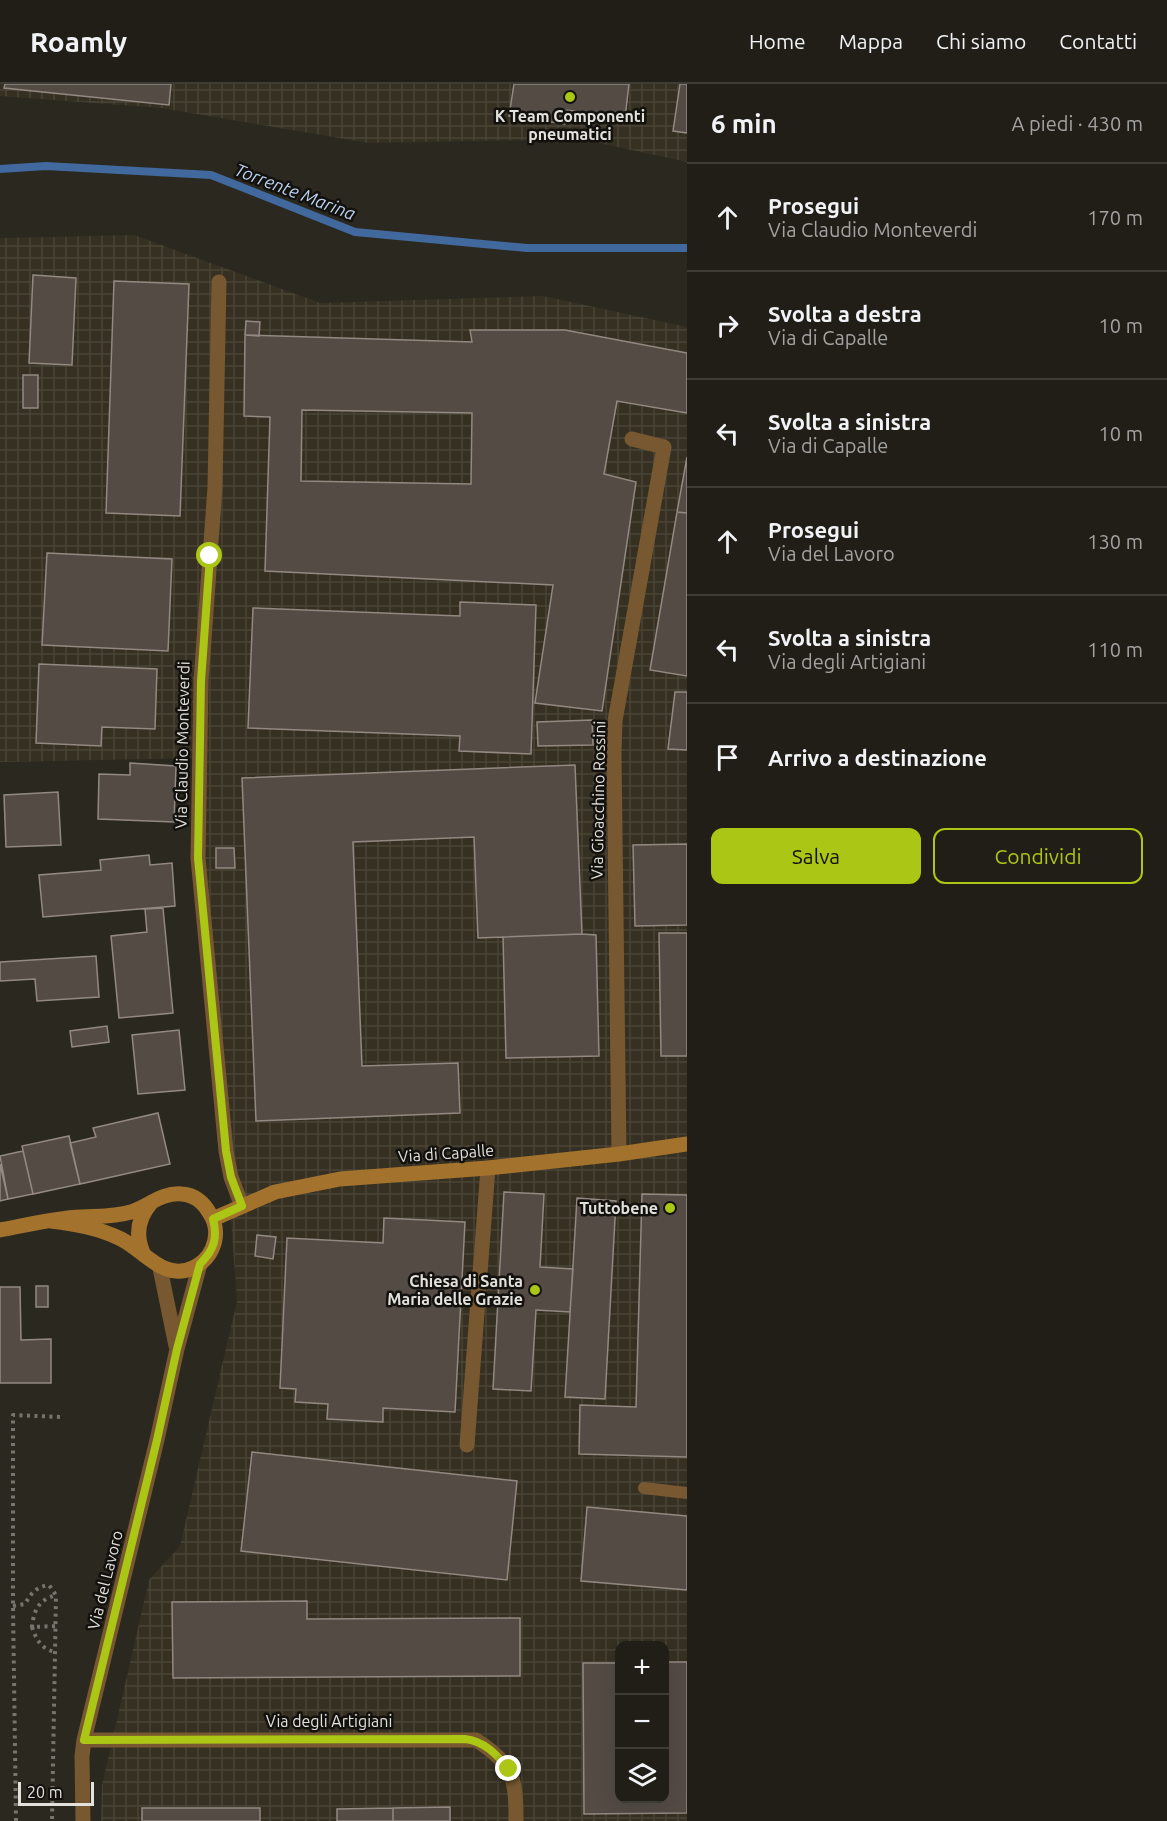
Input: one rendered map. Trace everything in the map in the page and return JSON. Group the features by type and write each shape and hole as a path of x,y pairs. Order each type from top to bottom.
{"street":[{"name":"Via Claudio Monteverdi","path":"219,282 215,487 201,681 198,858 226,1151 231,1177 242,1206"},
{"name":"Via Gioacchino Rossini","path":"619,1154 615,721 664,447 632,439"},
{"name":"Via di Capalle","path":"213,1219 275,1192 340,1179 488,1168 687,1144"},
{"path":"467,1445 488,1168"},
{"path":"0,1230 51,1221 81,1217 108,1217 131,1212 169,1194 183,1194 195,1198 206,1206 213,1219 216,1232 214,1245 200,1264 187,1270 173,1272 160,1268 123,1240 107,1233 79,1225 51,1221"},
{"path":"144,1255 138,1232 141,1217 151,1203"},
{"name":"Via del Lavoro","path":"83,1821 82,1756 84,1740 177,1349 200,1264"},
{"name":"Via del Lavoro","path":"160,1268 177,1349"},
{"name":"Via degli Artigiani","path":"84,1740 476,1740 497,1755 509,1769 516,1788 516,1821"}],"lane":[{"path":"644,1488 687,1493"}],"path":[{"path":"16,1821 13,1415 61,1417"},
{"path":"13,1606 26,1604 32,1592 41,1586 49,1585 56,1595 52,1821"},
{"path":"55,1652 48,1651 41,1645 32,1627 33,1613 40,1603 56,1595"},
{"path":"32,1627 55,1626"}],"shaded area":[{"path":"0,84 687,84 687,162 581,139 369,143 161,108 0,96"},
{"path":"134,235 320,303 543,296 687,327 687,1821 101,1821 102,1785 149,1580 180,1546 237,1301 226,1151 198,858 199,758 0,762 0,238"}],"building":[{"path":"5,84 171,84 169,105 4,88"},
{"name":"K Team Componenti pneumatici","path":"514,84 629,84 625,118 567,110 565,124 509,116"},
{"path":"680,84 687,84 687,133 673,131"},
{"path":"33,275 76,278 72,365 29,363"},
{"path":"114,281 189,284 180,516 106,513"},
{"path":"246,321 260,322 259,336 245,335"},
{"path":"470,330 565,330 687,353 687,413 617,401 604,474 636,482 602,711 535,703 553,585 265,571 270,417 244,416 245,335 472,342","holes":["302,410 472,413 471,484 301,481"]},
{"path":"23,375 38,375 38,408 23,408"},
{"path":"687,457 687,513 677,512"},
{"path":"677,512 687,513 687,676 650,670"},
{"path":"47,553 172,559 168,651 42,645"},
{"path":"460,602 536,605 531,754 459,751 460,736 248,728 253,608 460,616"},
{"path":"39,664 157,669 155,729 102,727 101,746 36,743"},
{"path":"675,692 687,692 687,750 668,749"},
{"path":"592,720 593,745 538,746 537,722"},
{"path":"130,763 176,766 174,822 98,819 99,774 130,775"},
{"path":"575,765 582,934 478,938 474,837 353,842 362,1066 458,1063 460,1113 256,1121 242,778"},
{"path":"58,792 61,845 6,847 4,795"},
{"path":"687,844 687,925 635,926 633,845"},
{"path":"216,848 234,848 235,868 216,868"},
{"path":"149,855 150,865 172,863 175,906 43,917 39,875 101,870 100,860"},
{"path":"163,908 173,1013 119,1018 111,936 147,932 145,909"},
{"path":"659,933 687,933 687,1056 661,1056"},
{"path":"596,935 599,1056 506,1058 503,937"},
{"path":"96,956 99,997 37,1001 35,979 0,981 0,962"},
{"path":"107,1026 109,1042 72,1047 70,1031"},
{"path":"179,1030 185,1090 138,1094 132,1035"},
{"path":"158,1113 170,1164 80,1184 70,1143 96,1137 93,1128"},
{"path":"69,1136 80,1184 33,1194 22,1146"},
{"path":"23,1151 33,1194 8,1199 0,1156"},
{"path":"0,1164 8,1199 0,1201"},
{"name":"Chiesa di Santa Maria delle Grazie","path":"504,1192 544,1194 540,1267 573,1269 570,1312 536,1310 531,1391 493,1389"},
{"path":"642,1194 687,1195 687,1457 579,1454 580,1405 636,1407"},
{"path":"577,1198 616,1201 605,1399 565,1397"},
{"path":"384,1218 465,1222 455,1412 383,1408 383,1422 327,1419 328,1404 295,1402 296,1389 280,1388 287,1238 383,1243"},
{"path":"257,1235 276,1237 273,1259 255,1256"},
{"path":"36,1286 48,1286 48,1307 36,1307"},
{"path":"0,1287 20,1287 21,1340 51,1339 51,1383 0,1383"},
{"path":"252,1452 517,1481 507,1580 241,1551"},
{"path":"587,1507 687,1516 687,1590 581,1581"},
{"path":"307,1601 307,1619 520,1618 520,1676 173,1678 172,1602"},
{"path":"669,1662 687,1662 687,1813 584,1814 583,1663 615,1663 615,1803 669,1803"},
{"path":"450,1807 450,1821 393,1821 393,1808"},
{"path":"142,1808 260,1808 260,1821 142,1821"},
{"path":"393,1808 393,1821 337,1821 337,1809"}],"waterway":[{"name":"Torrente Marina","path":"0,169 46,166 211,175 355,232 527,248 687,248"}],"place":[{"name":"K Team Componenti pneumatici","path":"570,97"},
{"name":"Tuttobene","path":"670,1208"},
{"name":"Chiesa di Santa Maria delle Grazie","path":"535,1290"}],"route":[{"path":"210,556 201,681 198,858 226,1151 231,1177 242,1206 213,1219 216,1232 214,1245 200,1264 177,1349 84,1740 465,1739 476,1740 487,1747 509,1769"}]}
